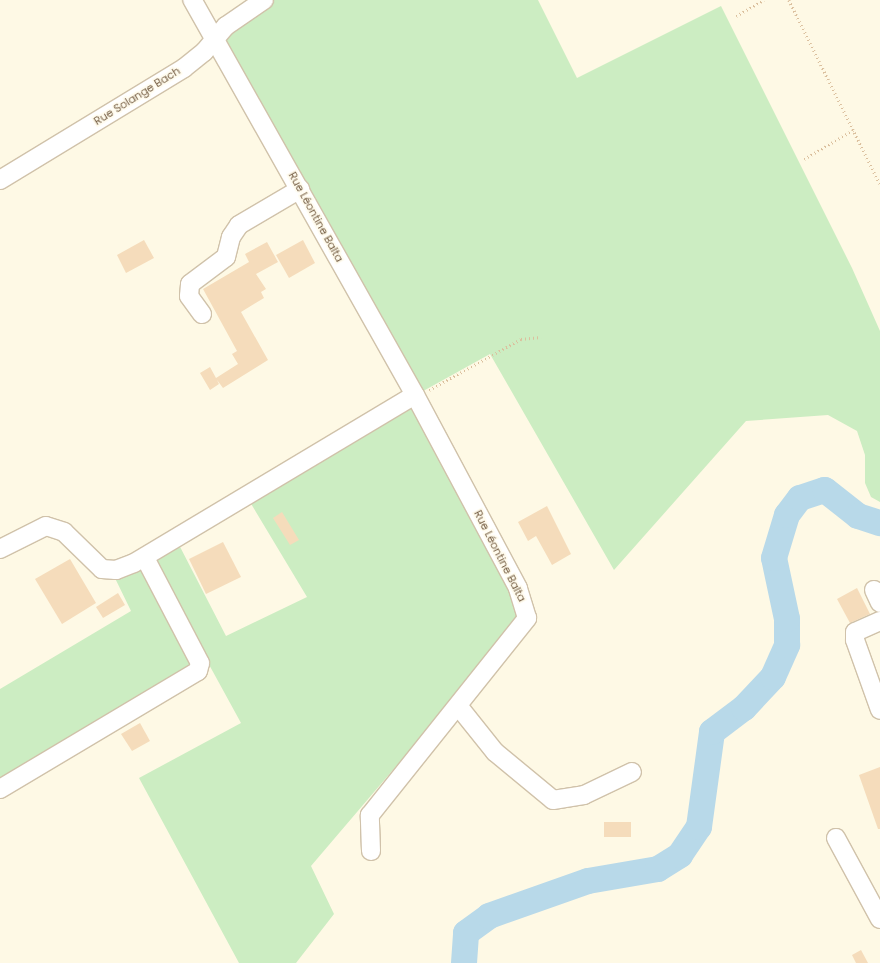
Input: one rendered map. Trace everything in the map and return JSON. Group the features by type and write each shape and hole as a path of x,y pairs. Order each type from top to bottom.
{"street":[{"name":"Rue Léontine Balta","path":"192,0 216,39 415,395 528,611 527,618 458,707 370,815 371,852"},
{"name":"Rue Solange Bach","path":"0,180 184,68 216,39 226,26 264,0"},
{"path":"202,314 189,296 190,284 226,257 231,237 239,225 300,189"},
{"path":"0,549 46,526 64,532 102,569 116,570 144,558 415,395"},
{"path":"0,789 198,671 200,663 144,558"},
{"path":"880,621 855,632 855,640 880,710"},
{"path":"458,707 495,752 553,800 584,795 632,772"},
{"path":"836,838 880,919"}],"path":[{"path":"736,16 764,0"},
{"path":"789,0 880,184"},
{"path":"804,159 853,130"},
{"path":"415,395 521,339 541,337"}],"green space":[{"path":"264,0 538,0 577,78 721,6 852,268 880,331 880,502 871,497 865,483 865,455 857,431 828,415 746,421 614,570 490,354 416,395 518,588 519,622 311,866 334,914 296,963 239,963 139,778 241,723 149,555 176,539 226,636 307,597 247,497 415,395 216,39"},
{"path":"145,558 200,663 0,789 0,689 131,611 113,574"}],"building":[{"path":"144,240 154,258 126,273 117,255"},
{"path":"303,240 315,263 289,278 276,255"},
{"path":"267,242 278,262 256,274 266,289 261,292 264,298 241,312 268,360 223,388 217,380 219,384 210,390 200,373 210,367 216,378 238,364 232,354 237,351 203,289 249,262 245,254"},
{"path":"547,506 571,554 552,565 536,536 528,541 518,522"},
{"path":"282,512 299,540 290,545 273,518"},
{"path":"223,542 241,577 206,594 189,559"},
{"path":"70,559 96,603 62,624 35,579"},
{"path":"857,588 870,614 850,623 837,599"},
{"path":"118,593 125,605 103,618 96,607"},
{"path":"140,723 150,741 132,751 121,734"},
{"path":"880,767 880,829 878,829 859,775"},
{"path":"604,822 631,822 631,837 604,837"},
{"path":"861,950 868,963 856,963 852,955"}],"waterway":[{"path":"464,963 466,933 489,916 588,881 658,869 680,855 699,827 712,732 744,708 773,677 787,645 787,619 774,558 787,515 800,498 825,490 858,516 880,523"}]}
